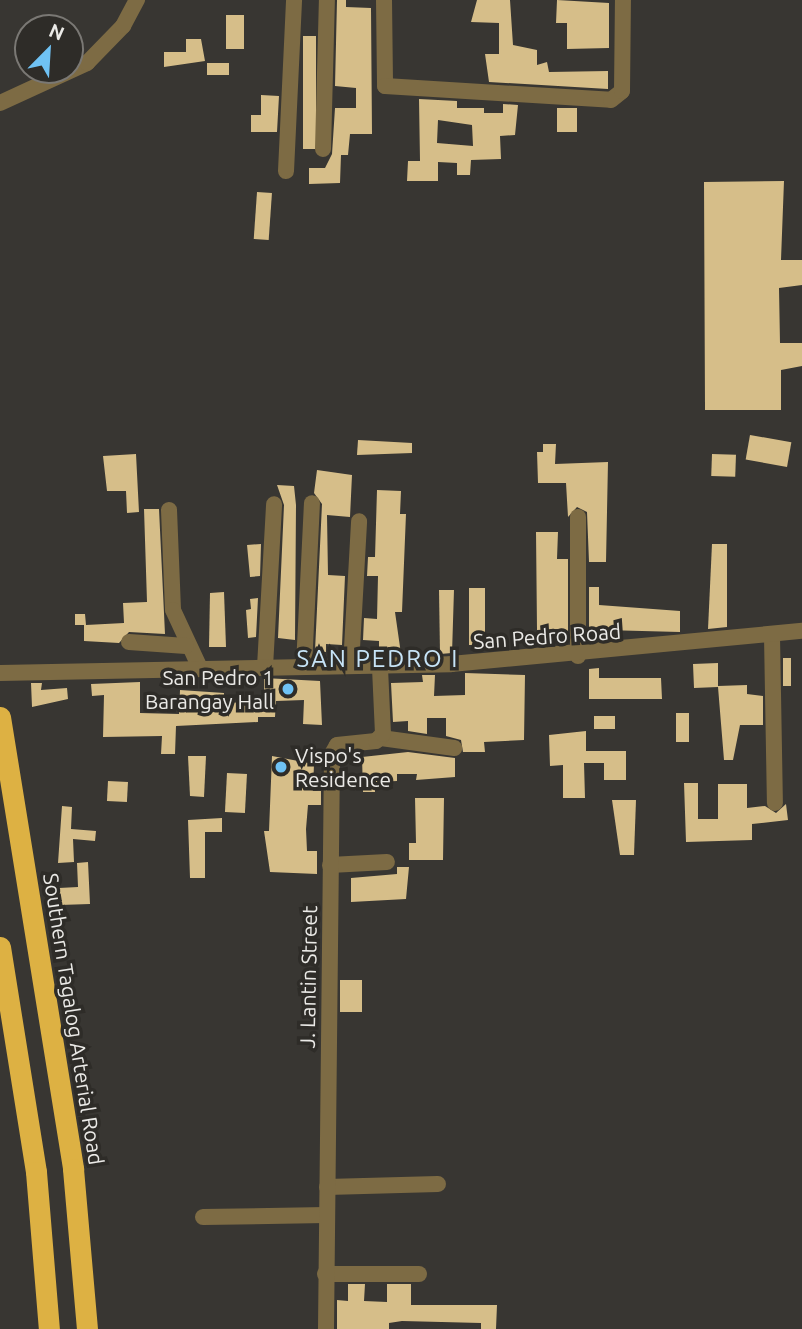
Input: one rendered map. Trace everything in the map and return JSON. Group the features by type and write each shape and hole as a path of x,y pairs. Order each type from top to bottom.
{"highway":[{"name":"Southern Tagalog Arterial Road","path":"0,717 73,1169 87,1329"},
{"path":"0,947 36,1172 49,1329"}],"street":[{"path":"0,103 87,63 123,26 137,0"},
{"path":"286,172 294,0"},
{"path":"323,149 327,0"},
{"path":"384,0 381,77 385,86 611,100 622,91 623,0"},
{"path":"304,666 313,503"},
{"path":"265,667 274,504"},
{"path":"169,510 173,610 186,646 199,666"},
{"path":"578,517 578,656"},
{"path":"351,666 359,521"},
{"name":"San Pedro Road","path":"0,673 199,666 380,667 578,656 802,631"},
{"path":"772,636 775,803"},
{"path":"128,642 186,646"},
{"path":"380,667 381,738 454,748"},
{"name":"J. Lantin Street","path":"326,1329 333,748 381,738"},
{"path":"330,864 387,862"},
{"path":"327,1187 438,1184"},
{"path":"203,1217 326,1215"},
{"path":"326,1274 419,1274"}],"building":[{"path":"337,0 346,0 346,7 371,8 372,134 350,134 348,155 341,155 340,183 309,184 309,168 325,168 332,154 335,108 356,108 356,88 335,86"},
{"path":"477,0 510,0 513,45 537,50 537,65 547,62 549,72 608,71 608,89 489,82 485,54 499,54 499,23 471,22"},
{"path":"557,0 609,3 609,48 567,49 567,23 556,23"},
{"path":"226,15 244,15 244,49 226,49"},
{"path":"303,36 316,36 316,149 303,149"},
{"path":"186,39 201,39 205,61 164,67 164,52 186,52"},
{"path":"207,63 229,63 229,75 207,75"},
{"path":"261,95 279,96 277,132 251,132 251,115 261,115"},
{"path":"419,99 457,101 457,108 484,108 484,113 503,113 503,104 518,105 515,135 500,136 501,159 471,160 470,175 457,175 457,163 438,162 438,181 407,181 408,161 420,161","holes":["438,120 472,125 473,146 437,143"]},
{"path":"557,108 577,108 577,132 557,132"},
{"path":"784,181 781,260 802,260 802,285 779,288 780,343 802,343 802,366 781,370 781,410 705,410 704,182"},
{"path":"257,192 272,193 269,240 254,239"},
{"path":"750,435 791,442 787,467 746,460"},
{"path":"358,440 412,443 412,453 357,455"},
{"path":"543,444 556,444 555,464 608,462 606,562 589,562 587,512 577,507 568,517 566,483 538,483 537,452 543,452"},
{"path":"136,454 139,512 127,513 126,491 107,491 103,456"},
{"path":"712,454 736,455 735,477 711,476"},
{"path":"317,470 352,475 350,517 327,515 328,575 345,576 342,645 326,644 326,652 315,651 322,504 314,493"},
{"path":"277,485 294,486 295,640 278,638 284,505"},
{"path":"377,490 401,491 400,514 406,514 402,612 395,612 401,654 379,655 379,641 363,640 364,618 377,619 378,576 367,576 368,557 375,557"},
{"path":"144,509 159,509 165,634 129,632 119,643 84,641 84,625 75,625 75,614 85,614 86,625 124,623 123,603 147,602"},
{"path":"536,532 558,532 557,559 568,559 568,642 558,643 558,629 537,630"},
{"path":"261,544 260,576 250,577 247,545"},
{"path":"712,544 727,544 727,627 708,629"},
{"path":"589,587 599,587 599,605 680,611 680,632 604,630 605,639 589,641"},
{"path":"469,588 485,588 485,645 469,645"},
{"path":"439,590 454,590 452,653 440,654"},
{"path":"224,592 226,647 209,647 210,593"},
{"path":"258,598 256,637 248,638 246,610 251,609 250,599"},
{"path":"783,658 791,658 791,686 783,686"},
{"path":"718,663 718,686 747,685 747,694 763,696 763,725 740,725 733,760 724,760 718,687 694,688 693,664"},
{"path":"599,668 599,678 661,678 662,699 589,699 589,669"},
{"path":"465,673 525,675 524,740 484,742 485,752 463,752 461,740 446,736 446,718 427,718 427,734 408,731 408,721 393,722 391,683 423,682 422,675 435,675 434,696 465,695"},
{"path":"264,678 320,681 322,725 303,724 304,700 276,701 275,717 258,717 258,722 176,726 175,754 161,754 162,736 103,737 104,695 92,696 91,684 140,682 140,713 179,714 180,690 224,693 224,702 244,703 264,697"},
{"path":"31,683 42,683 41,690 67,688 68,699 32,707"},
{"path":"676,713 689,713 689,742 676,742"},
{"path":"594,716 615,716 615,729 594,729"},
{"path":"586,731 586,751 626,751 626,780 604,780 604,763 584,763 585,798 563,798 563,765 550,766 549,735"},
{"path":"408,752 455,758 455,777 416,780 417,774 397,774 397,781 375,782 375,792 363,792 362,757"},
{"path":"188,756 206,756 204,797 190,796"},
{"path":"272,756 314,764 313,791 321,791 321,805 308,805 306,829 307,851 317,851 317,874 270,872 264,831 269,831"},
{"path":"227,773 247,774 245,813 225,812"},
{"path":"108,781 128,782 127,802 107,801"},
{"path":"684,783 698,783 698,819 718,819 718,784 747,784 747,808 765,806 776,813 786,804 788,820 752,824 752,840 686,842"},
{"path":"415,798 444,798 443,860 409,860 409,843 416,843"},
{"path":"612,800 636,800 634,855 620,855"},
{"path":"62,806 72,807 71,829 96,831 95,841 73,839 74,862 58,863"},
{"path":"222,818 222,832 205,832 205,878 190,878 188,820"},
{"path":"88,862 90,904 60,905 59,888 78,887 77,863"},
{"path":"397,867 409,867 406,899 351,902 351,878 397,874"},
{"path":"340,980 362,980 362,1012 340,1012"},
{"path":"348,1284 365,1284 364,1301 387,1302 387,1284 411,1284 411,1305 497,1305 496,1329 481,1329 481,1323 402,1321 389,1323 389,1329 337,1329 337,1300 348,1301"}],"place":[{"name":"San Pedro 1 Barangay Hall","path":"288,689"},
{"name":"Vispo's Residence","path":"281,767"}],"district":[{"name":"SAN PEDRO I","path":"378,659"}]}
